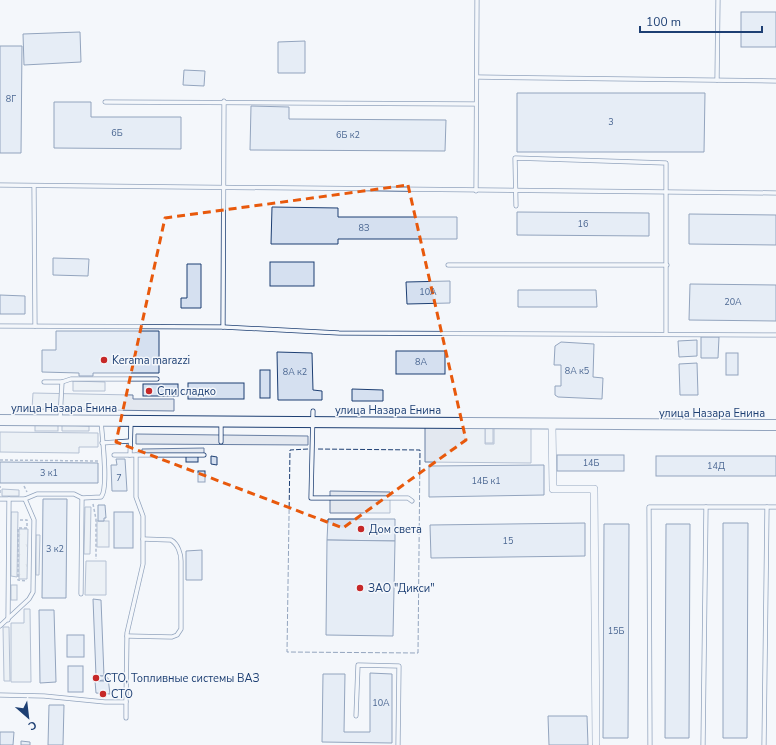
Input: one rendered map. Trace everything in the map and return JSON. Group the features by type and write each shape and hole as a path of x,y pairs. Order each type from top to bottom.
{"main road":[{"name":"улица Назара Енина","path":"0,420 776,425"}],"street":[{"path":"552,424 553,489 594,490 596,743"}],"lane":[{"path":"476,191 477,0"},
{"path":"717,80 718,0"},
{"path":"477,77 776,81"},
{"path":"105,102 224,101 476,104"},
{"path":"223,326 224,101"},
{"path":"516,206 515,158 666,163 666,334"},
{"path":"0,185 776,193"},
{"path":"34,186 35,326"},
{"path":"448,265 667,265"},
{"path":"0,326 223,326 339,333 776,334"},
{"path":"44,382 62,382 71,379 157,378"},
{"path":"60,420 62,382"},
{"path":"313,411 311,498 408,498 412,501"},
{"path":"0,499 25,499 37,494 74,494 82,498 98,499 103,495 104,461 101,420"},
{"path":"130,455 131,421"},
{"path":"221,421 221,442"},
{"path":"102,443 130,441"},
{"path":"114,455 204,455"},
{"path":"126,718 127,636 143,564 143,516 136,497 136,455"},
{"path":"81,594 82,498"},
{"path":"8,620 9,499"},
{"path":"0,626 29,599 33,592 34,520 25,499"},
{"path":"650,745 649,507 776,507"},
{"path":"703,745 706,507"},
{"path":"764,745 767,507"},
{"path":"127,636 172,636 177,635 181,629 180,552 172,540 143,539"},
{"path":"356,716 358,665 399,666 398,745"},
{"path":"0,695 44,696 105,702 126,702"}],"path":[{"path":"0,460 104,461"},
{"path":"0,486 0,493"},
{"path":"24,486 27,492"},
{"path":"93,504 96,519 96,559"},
{"path":"20,520 27,520 27,528 18,528 18,580 28,581 28,576"}],"highlighted area":[{"path":"408,185 466,440 343,528 116,442 165,218"}],"green space":[{"path":"485,427 493,427 493,443 485,443"},
{"path":"97,521 109,521 109,547 97,547"},
{"path":"19,529 28,529 27,579 19,579"},
{"path":"86,561 106,561 106,595 85,595"}],"shaded area":[{"path":"73,381 105,382 105,391 73,391"},
{"path":"33,393 133,395 133,399 174,399 174,411 32,409"},
{"path":"35,425 58,425 58,431 35,431"},
{"path":"62,425 89,426 89,431 62,431"},
{"path":"425,426 485,427 485,444 494,444 494,427 531,427 531,463 425,462"},
{"path":"0,432 98,433 98,447 79,447 79,453 0,452"},
{"path":"136,434 308,436 308,445 136,444"},
{"path":"204,448 204,454 142,454 142,449"},
{"path":"2,489 19,490 19,496 2,496"},
{"path":"330,491 390,492 390,513 330,513"},
{"path":"85,507 91,507 90,554 84,554"},
{"path":"11,512 18,512 17,577 11,576"},
{"path":"36,535 40,535 39,575 36,575"},
{"path":"11,585 17,585 17,600 11,600"},
{"path":"24,609 30,609 31,682 11,682 11,623 24,623"},
{"path":"3,627 9,627 10,681 4,681"}],"building":[{"path":"741,12 776,12 776,47 741,47"},
{"path":"80,32 81,62 24,65 23,34"},
{"path":"305,41 305,73 278,73 278,42"},
{"path":"0,46 22,46 21,153 0,153"},
{"path":"184,70 205,71 204,86 183,85"},
{"path":"517,93 705,93 704,152 517,152"},
{"path":"54,102 91,102 91,117 181,117 181,149 54,148"},
{"path":"251,106 289,107 289,119 446,120 445,151 250,150"},
{"path":"272,207 338,208 338,217 457,217 457,239 338,239 338,244 271,244"},
{"path":"517,212 649,213 649,236 517,235"},
{"path":"689,214 776,215 776,245 689,244"},
{"path":"53,258 89,259 88,276 53,275"},
{"path":"270,262 314,262 314,286 270,286"},
{"path":"187,264 201,264 201,308 181,308 181,298 187,298"},
{"path":"450,281 450,303 407,304 406,282"},
{"path":"690,284 776,285 776,321 689,320"},
{"path":"518,290 596,290 597,307 518,307"},
{"path":"0,295 25,296 25,314 0,314"},
{"path":"56,331 159,331 159,373 93,373 93,376 79,376 79,373 42,372 42,350 56,350"},
{"path":"701,337 719,337 718,358 701,358"},
{"path":"697,340 697,356 679,357 678,341"},
{"path":"561,342 594,344 593,377 603,378 602,399 558,397 555,395 555,386 561,386 561,365 554,365 555,346"},
{"path":"396,351 445,351 445,374 396,374"},
{"path":"277,352 312,353 313,390 322,391 322,400 278,400"},
{"path":"726,353 738,353 738,375 726,375"},
{"path":"697,363 698,395 680,395 679,364"},
{"path":"260,370 270,370 270,398 260,398"},
{"path":"188,383 244,383 244,399 188,399"},
{"path":"143,384 178,384 178,396 143,396"},
{"path":"352,389 383,390 383,401 352,401"},
{"path":"557,455 624,455 624,471 557,471"},
{"path":"186,456 198,456 198,462 186,462"},
{"path":"211,456 217,457 217,465 211,464"},
{"path":"656,456 776,456 776,476 656,476"},
{"path":"116,459 125,459 127,491 112,491 111,465 117,465"},
{"path":"0,462 98,463 98,483 0,483"},
{"path":"544,465 544,495 429,497 429,466"},
{"path":"198,471 205,471 205,482 198,482"},
{"path":"43,499 67,499 66,598 42,598"},
{"path":"98,505 105,505 106,518 104,518 104,521 98,521"},
{"path":"114,512 133,512 133,548 114,548"},
{"path":"328,519 395,519 395,541 327,540"},
{"path":"585,523 585,556 431,558 430,525"},
{"path":"723,523 748,523 747,738 723,738"},
{"path":"604,524 629,524 628,738 603,738"},
{"path":"666,524 690,524 689,738 665,738"},
{"name":"ЗАО \"Дикси\"","path":"327,540 395,541 393,636 326,635"},
{"path":"202,550 202,580 186,580 186,551"},
{"path":"93,599 101,600 104,676 96,676"},
{"path":"39,610 54,610 56,682 40,683"},
{"path":"67,635 84,635 84,657 67,657"},
{"path":"68,666 83,666 83,692 68,692"},
{"path":"370,673 392,674 392,743 322,742 323,674 345,674 344,732 370,732"},
{"path":"96,676 104,676 104,680 96,681"},
{"path":"104,677 108,678 110,694 96,693 95,681 104,681"},
{"path":"49,705 64,705 63,745 48,745"},
{"path":"548,716 587,716 588,745 549,745"},
{"path":"0,732 14,732 13,745 0,745"},
{"path":"21,741 30,742 30,745 21,745"}],"fence":[{"path":"308,449 290,450 287,652 418,653 420,450 316,449"}],"place":[{"name":"Kerama marazzi","path":"104,360"},
{"name":"Спи сладко","path":"149,391"},
{"name":"Дом света","path":"361,529"},
{"name":"ЗАО \"Дикси\"","path":"360,588"},
{"name":"СТО, Топливные системы ВАЗ","path":"96,678"},
{"name":"СТО","path":"103,694"}]}
